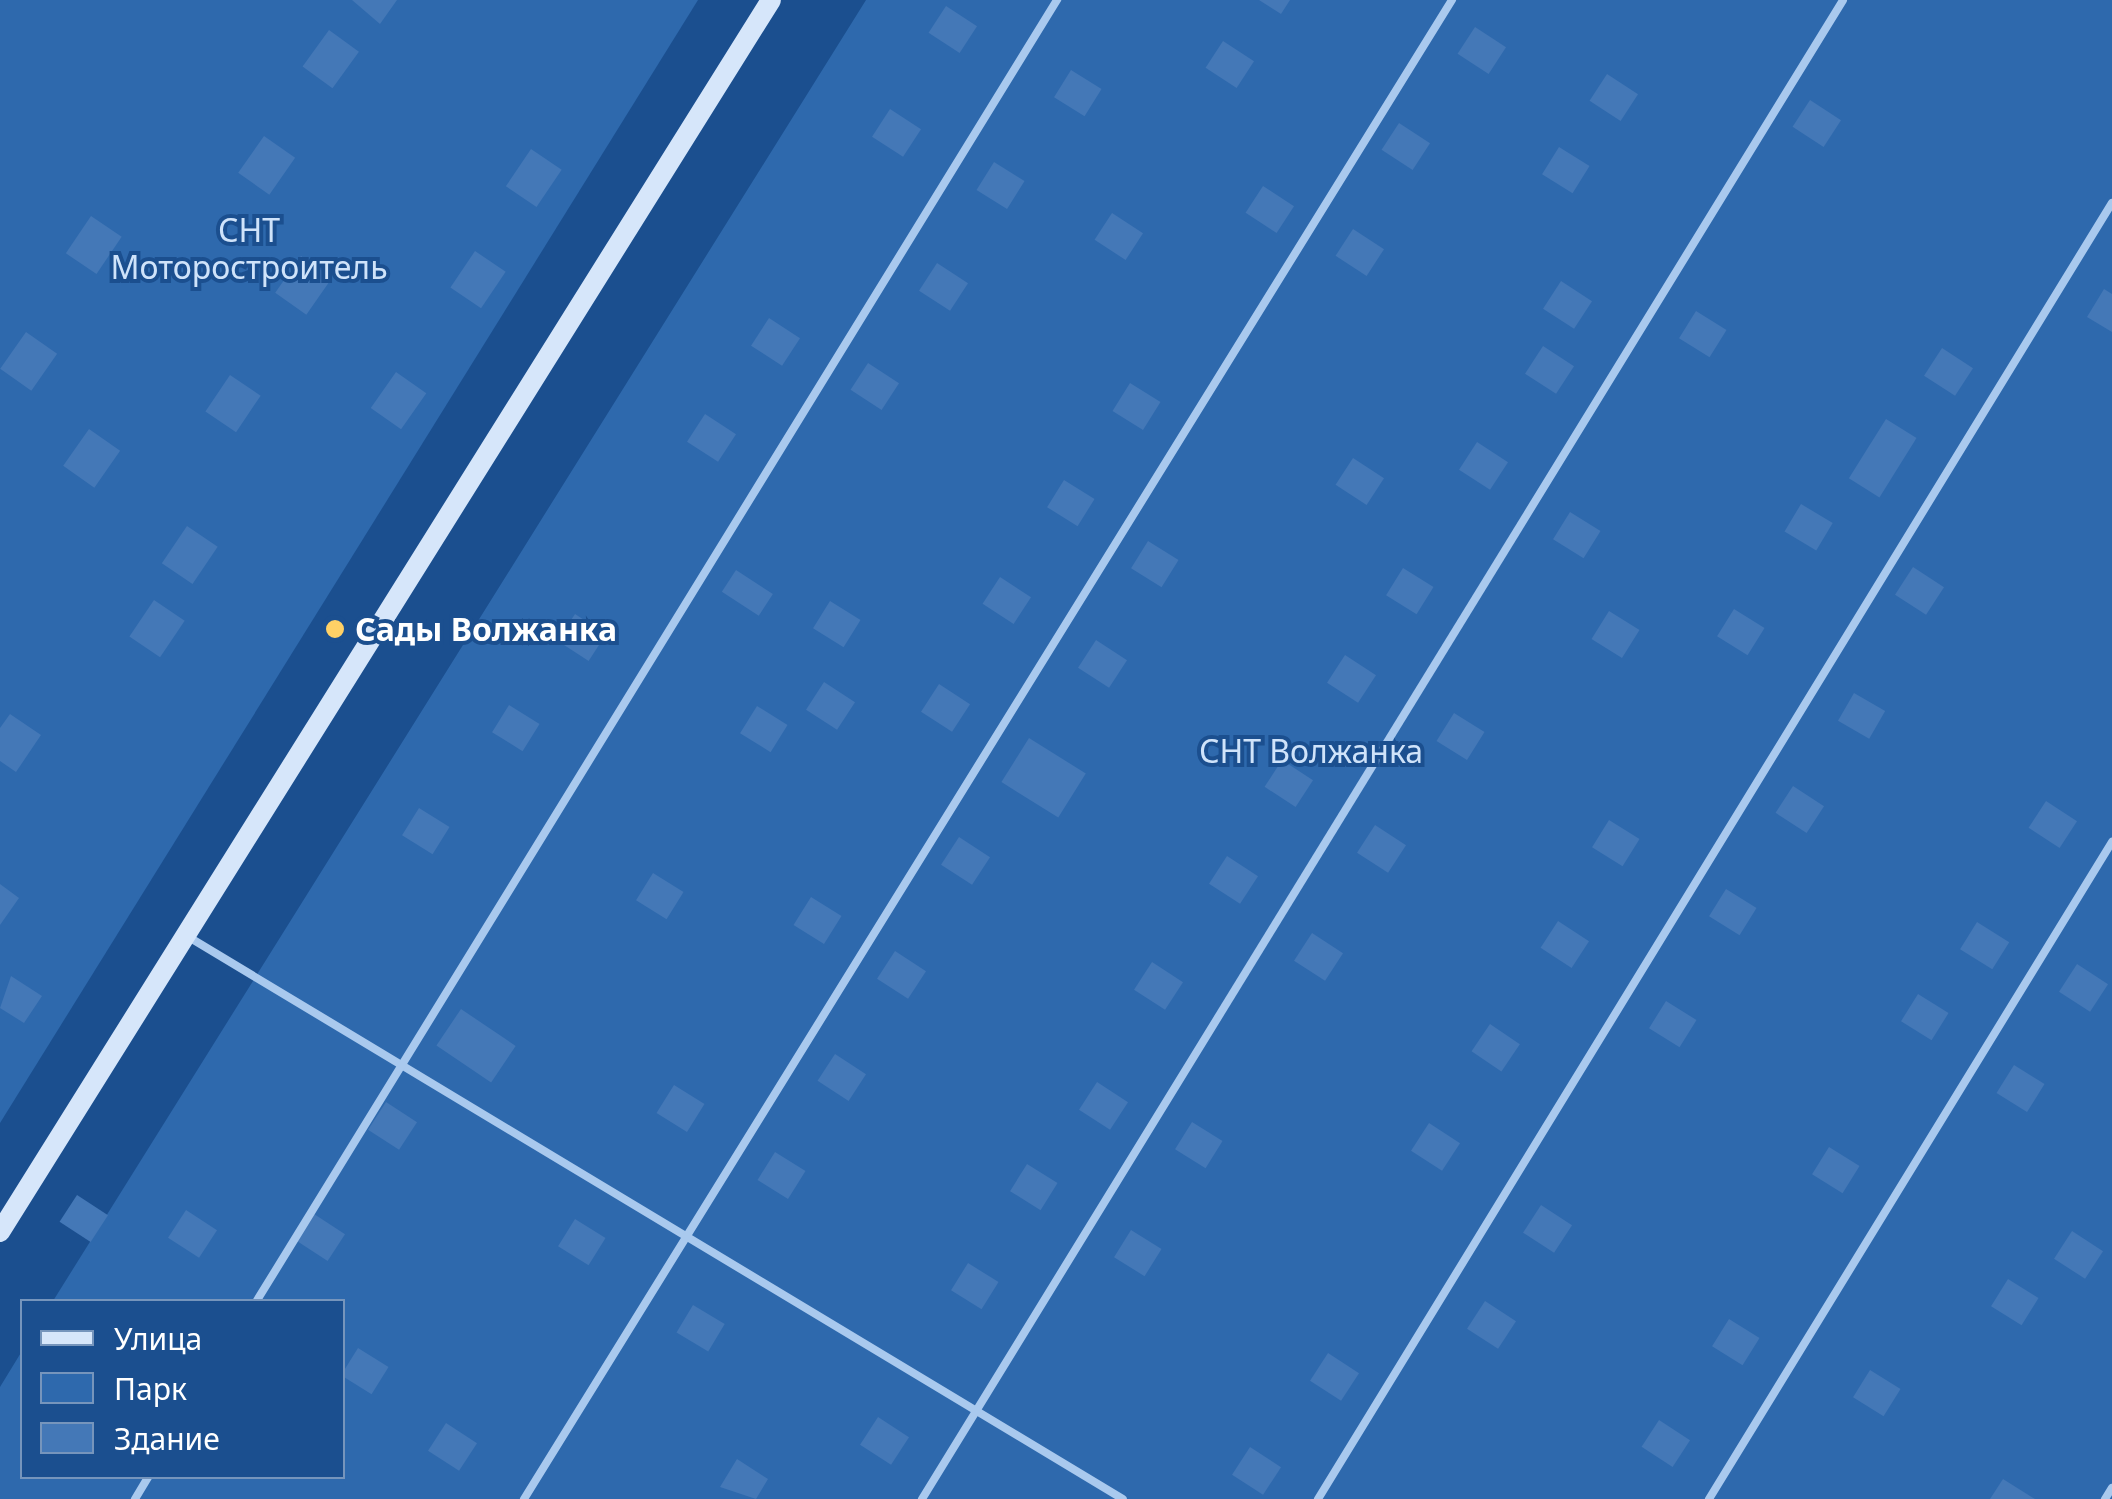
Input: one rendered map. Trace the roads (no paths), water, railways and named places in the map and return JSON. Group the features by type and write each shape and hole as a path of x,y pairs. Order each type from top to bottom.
{"street":[{"path":"0,1232 771,0"}],"lane":[{"path":"258,1299 1057,0"},
{"path":"524,1499 1452,0"},
{"path":"922,1499 1842,0"},
{"path":"1318,1499 2112,203"},
{"path":"1708,1499 2112,842"},
{"path":"184,934 1123,1499"},
{"path":"2105,1499 2112,1488"}],"place":[{"name":"Сады Волжанка","path":"335,629"}],"park label":[{"name":"СНТ Моторостроитель","path":"249,250"},
{"name":"СНТ Волжанка","path":"1311,751"}]}
